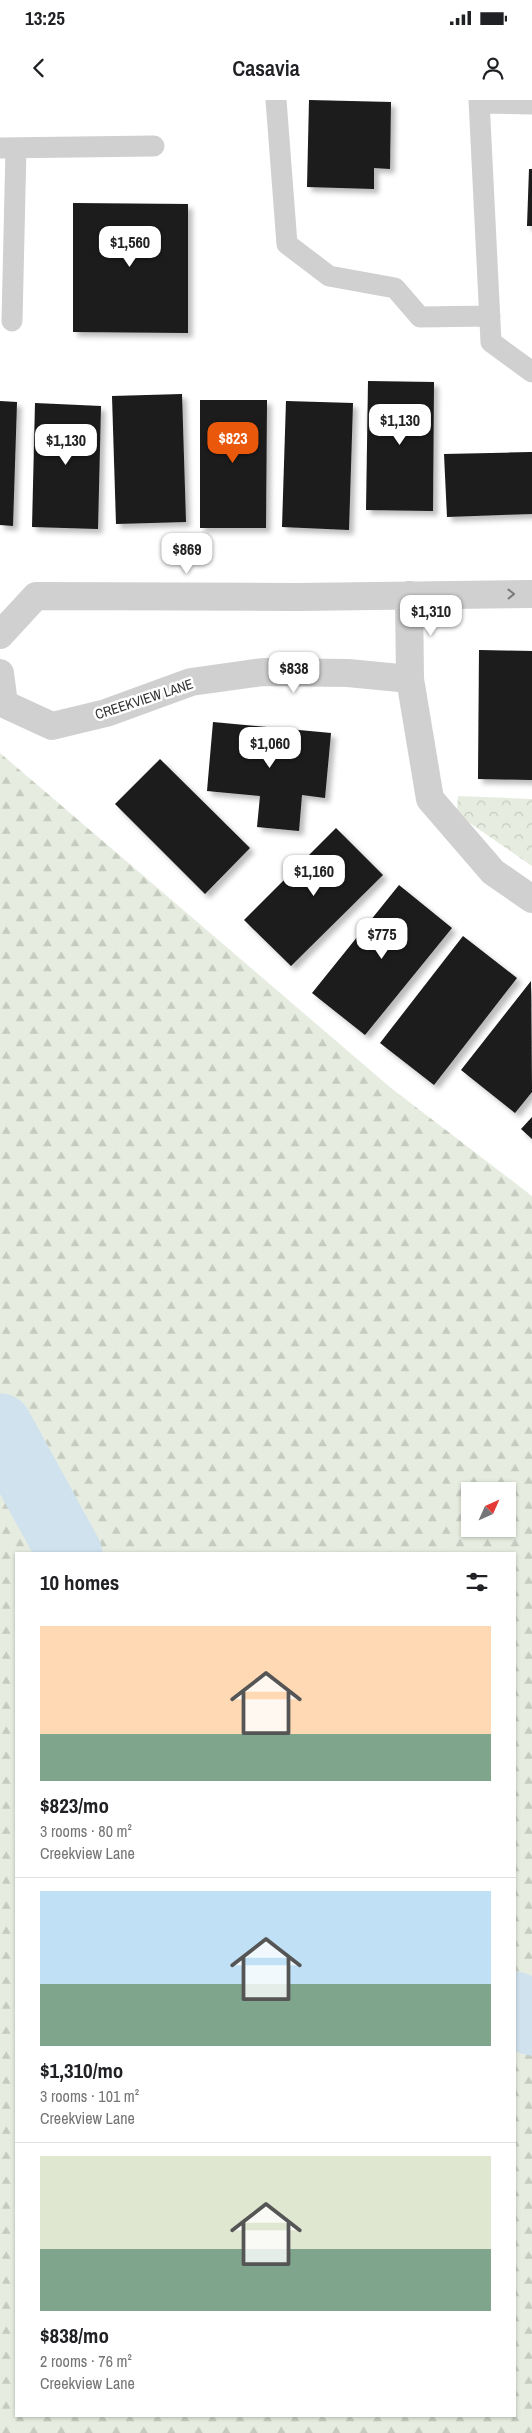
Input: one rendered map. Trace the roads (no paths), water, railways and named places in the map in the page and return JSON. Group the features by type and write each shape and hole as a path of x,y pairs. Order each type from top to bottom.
{"street":[{"path":"0,635 36,596 532,594"},
{"path":"409,595 410,679 430,799 493,872 532,899"},
{"name":"CREEKVIEW LANE","path":"0,673 4,704 52,726 106,713 191,682 263,672 348,672 410,679"}],"lane":[{"path":"276,100 287,244 329,276 395,288 420,317 490,316"},
{"path":"532,104 479,102 492,342 532,372"},
{"path":"12,321 8,148 154,146"}],"waterway":[{"path":"0,1426 69,1552"},
{"path":"516,2005 532,2023"}]}
